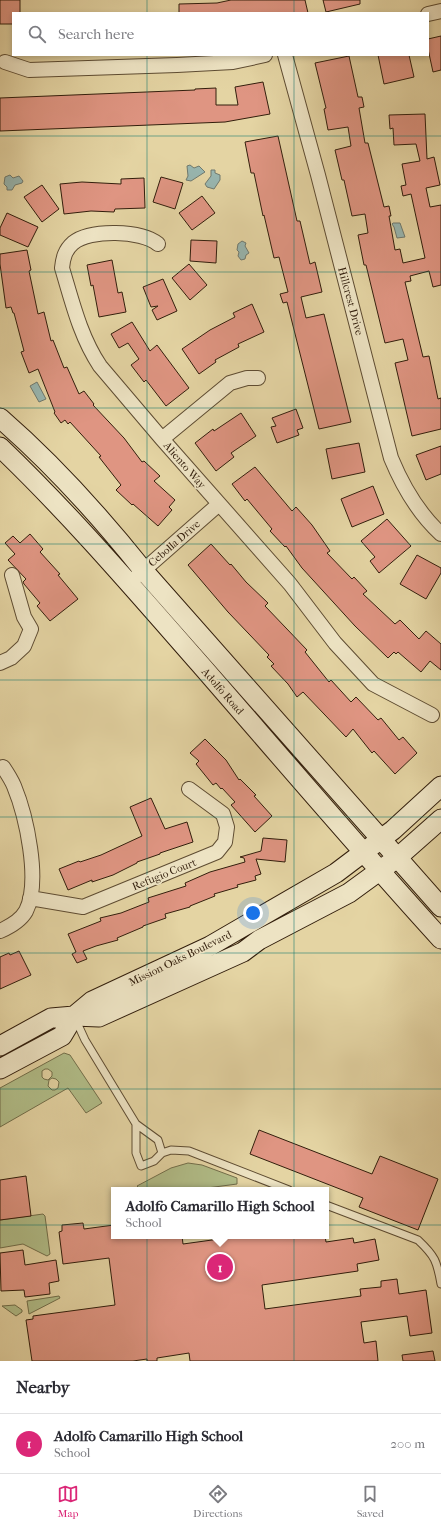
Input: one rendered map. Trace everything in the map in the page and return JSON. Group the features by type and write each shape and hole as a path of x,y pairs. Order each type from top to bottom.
{"main road":[{"name":"Adolfo Road","path":"0,418 80,495 109,527 143,570 441,907"},
{"name":"Adolfo Road","path":"0,447 35,481 129,582 363,853 441,939"},
{"name":"Mission Oaks Boulevard","path":"0,1069 62,1036 74,1016 92,1001 210,946 336,873 393,830 441,786"},
{"name":"Mission Oaks Boulevard","path":"0,1046 51,1018 74,1016 99,1017 244,952 259,940 349,893 397,858 441,819"}],"street":[{"path":"429,14 441,11"},
{"path":"5,62 29,70 44,70 233,62 260,56"},
{"name":"Hillcrest Drive","path":"285,56 318,175 391,458 407,493 417,508 441,534"},
{"name":"Aliento Way","path":"158,244 152,239 136,235 92,235 79,239 66,251 62,259 62,268 78,322 94,356 100,366 162,439 290,584 335,643 373,684 432,715"},
{"path":"162,439 230,383 247,378 258,378"},
{"name":"Cebolla Drive","path":"129,582 219,504"},
{"path":"0,664 24,646 30,629 24,617 12,576"},
{"path":"0,931 18,920 26,912 32,882 32,862 27,836 13,785 3,767"},
{"name":"Refugio Court","path":"30,898 83,907 218,852 225,842 227,827 223,814 189,789"}],"lane":[{"path":"74,1016 85,1040 136,1124 158,1140 162,1153"},
{"path":"136,1124 136,1153 141,1166 154,1162 162,1153 171,1150 188,1151 281,1187"},
{"path":"329,1206 418,1240 430,1251 438,1266 441,1284"}],"green space":[{"path":"64,1053 70,1055 102,1103 86,1113 68,1088 0,1127 0,1088","holes":["45,1069 52,1072 52,1076 48,1080 42,1077 42,1071","52,1078 59,1082 58,1088 55,1090 52,1090 48,1086 49,1080"]},
{"path":"188,1163 202,1165 237,1178 237,1184 214,1187 137,1186 171,1168"},
{"path":"43,1214 45,1216 50,1254 47,1256 23,1244 0,1248 0,1220"},
{"path":"59,1296 60,1298 29,1314 27,1301"},
{"path":"15,1305 22,1310 22,1312 16,1316 2,1306"}],"water":[{"path":"190,165 194,168 199,166 205,172 191,181 186,180 188,176 187,166"},
{"path":"211,170 215,170 215,173 220,175 220,180 214,189 207,187 205,184 211,176"},
{"path":"10,175 13,178 19,176 23,181 22,183 15,185 12,190 7,190 7,187 4,184 5,177"},
{"path":"400,223 405,237 397,238 392,224"},
{"path":"242,241 246,243 245,246 249,253 246,255 245,259 241,260 238,256 239,252 237,250 238,244"},
{"path":"37,382 46,399 39,402 30,386"}],"building":[{"path":"0,0 20,0 20,12 12,12 12,24 0,24"},
{"path":"231,0 305,0 308,12 179,12 179,4 217,3"},
{"path":"323,0 360,0 360,4 326,12"},
{"path":"441,36 441,70 433,72 429,54 429,39"},
{"path":"349,56 358,97 362,97 364,107 359,108 365,143 368,143 384,207 389,206 391,216 389,216 395,250 400,249 403,263 425,258 411,194 403,196 401,186 406,185 402,164 420,161 416,144 394,145 393,128 390,129 389,115 425,114 427,159 434,157 440,185 426,188 430,207 441,205 441,285 433,287 429,271 410,276 411,281 405,282 423,357 429,356 438,399 441,398 441,429 412,436 395,363 408,360 403,339 385,343 366,265 364,265 358,235 368,233 365,214 352,216 344,180 342,180 335,150 351,146 348,127 328,130 324,109 326,108 315,63"},
{"path":"378,56 409,56 414,77 384,84"},
{"path":"263,82 270,114 225,122 0,131 0,98 216,88 216,105 238,105 235,87"},
{"path":"278,136 297,221 300,221 310,264 315,262 322,292 301,297 306,318 324,314 351,422 319,429 287,302 283,303 280,294 288,292 279,257 274,258 254,173 251,173 245,142"},
{"path":"161,177 183,183 175,209 153,202"},
{"path":"144,178 145,208 115,209 114,212 91,211 64,214 60,184 82,182 121,184 121,179"},
{"path":"42,185 59,209 42,222 24,197"},
{"path":"202,196 215,213 192,230 179,213"},
{"path":"7,213 38,227 28,247 0,235 0,228"},
{"path":"191,240 217,241 216,263 190,261"},
{"path":"27,250 31,270 29,271 38,314 44,312 51,341 53,340 64,368 67,367 79,394 84,391 94,404 93,405 124,438 142,462 144,461 160,476 154,481 175,500 169,507 172,510 158,526 116,490 121,485 99,457 101,456 70,422 68,424 65,420 61,423 54,413 55,412 38,369 29,373 21,352 24,351 14,313 11,307 6,308 0,264 0,254"},
{"path":"112,260 118,293 122,292 126,312 99,317 93,285 91,286 87,265"},
{"path":"189,264 207,285 190,300 172,278"},
{"path":"163,279 177,311 157,320 152,310 158,306 151,307 143,287"},
{"path":"252,304 264,332 238,344 239,347 215,360 216,362 199,374 182,349 210,330 235,317 233,313"},
{"path":"132,322 150,351 157,345 189,388 166,406 146,380 144,382 131,365 139,359 128,343 119,348 111,334"},
{"path":"296,409 303,428 297,430 299,435 277,443 271,427 276,426 272,418"},
{"path":"241,413 256,436 231,453 234,457 216,471 195,443 213,429 214,431"},
{"path":"359,443 365,472 332,479 326,449"},
{"path":"441,446 441,474 426,480 416,455"},
{"path":"255,467 292,511 296,507 312,525 330,551 327,553 352,579 354,577 367,591 363,594 395,624 400,620 419,639 426,631 441,644 441,670 430,661 421,672 398,652 396,654 394,652 388,658 355,626 302,568 286,546 285,547 270,531 272,529 247,499 245,501 232,484"},
{"path":"373,486 384,514 352,527 341,499"},
{"path":"387,519 411,546 379,573 370,561 375,557 361,541"},
{"path":"30,534 43,549 40,552 60,574 58,575 78,599 50,621 37,606 40,603 24,584 23,582 26,579 8,560 15,554 5,543 13,536 20,543"},
{"path":"211,544 246,582 268,603 265,606 307,650 305,652 329,682 331,680 351,702 356,697 378,720 381,718 399,740 403,737 417,753 395,774 374,751 372,753 353,729 346,737 303,692 297,697 288,684 271,666 274,664 267,657 269,655 228,612 188,565"},
{"path":"417,555 441,568 441,573 426,599 400,584"},
{"path":"205,739 226,760 239,780 240,779 256,795 254,796 272,816 255,832 231,805 235,802 216,783 213,785 196,764 199,761 190,753"},
{"path":"151,798 165,829 187,822 193,842 137,862 113,875 92,882 92,880 68,890 59,869 79,861 80,862 101,855 142,836 130,807"},
{"path":"263,838 287,840 285,862 256,859 261,874 255,876 256,880 237,885 238,887 214,894 215,896 190,907 165,914 166,918 143,926 117,938 118,940 83,951 87,959 77,963 72,954 76,952 68,934 101,921 100,918 121,913 149,902 148,898 186,886 185,883 210,872 245,862 244,858 240,857 261,851"},
{"path":"19,951 31,975 0,989 0,957"},
{"path":"259,1130 372,1174 380,1156 438,1179 418,1230 359,1207 363,1198 250,1154"},
{"path":"26,1176 31,1216 0,1220 0,1180"},
{"path":"83,1223 84,1229 111,1225 111,1239 182,1239 183,1244 219,1239 326,1239 326,1242 353,1238 354,1243 375,1239 379,1260 357,1264 358,1271 262,1285 265,1309 361,1296 360,1289 381,1287 381,1281 397,1279 399,1294 426,1290 432,1333 410,1336 407,1316 361,1322 364,1343 376,1341 378,1361 190,1361 189,1353 157,1358 157,1361 147,1361 147,1359 133,1361 32,1361 26,1320 33,1319 33,1316 115,1305 109,1258 63,1264 59,1232 62,1231 62,1225"},
{"path":"23,1250 25,1265 56,1260 59,1281 49,1283 50,1294 25,1297 24,1290 1,1291 0,1253"},
{"path":"433,1351 435,1361 403,1361 402,1355"}],"place":[{"name":"Adolfo Camarillo High School","path":"220,1267"}]}
